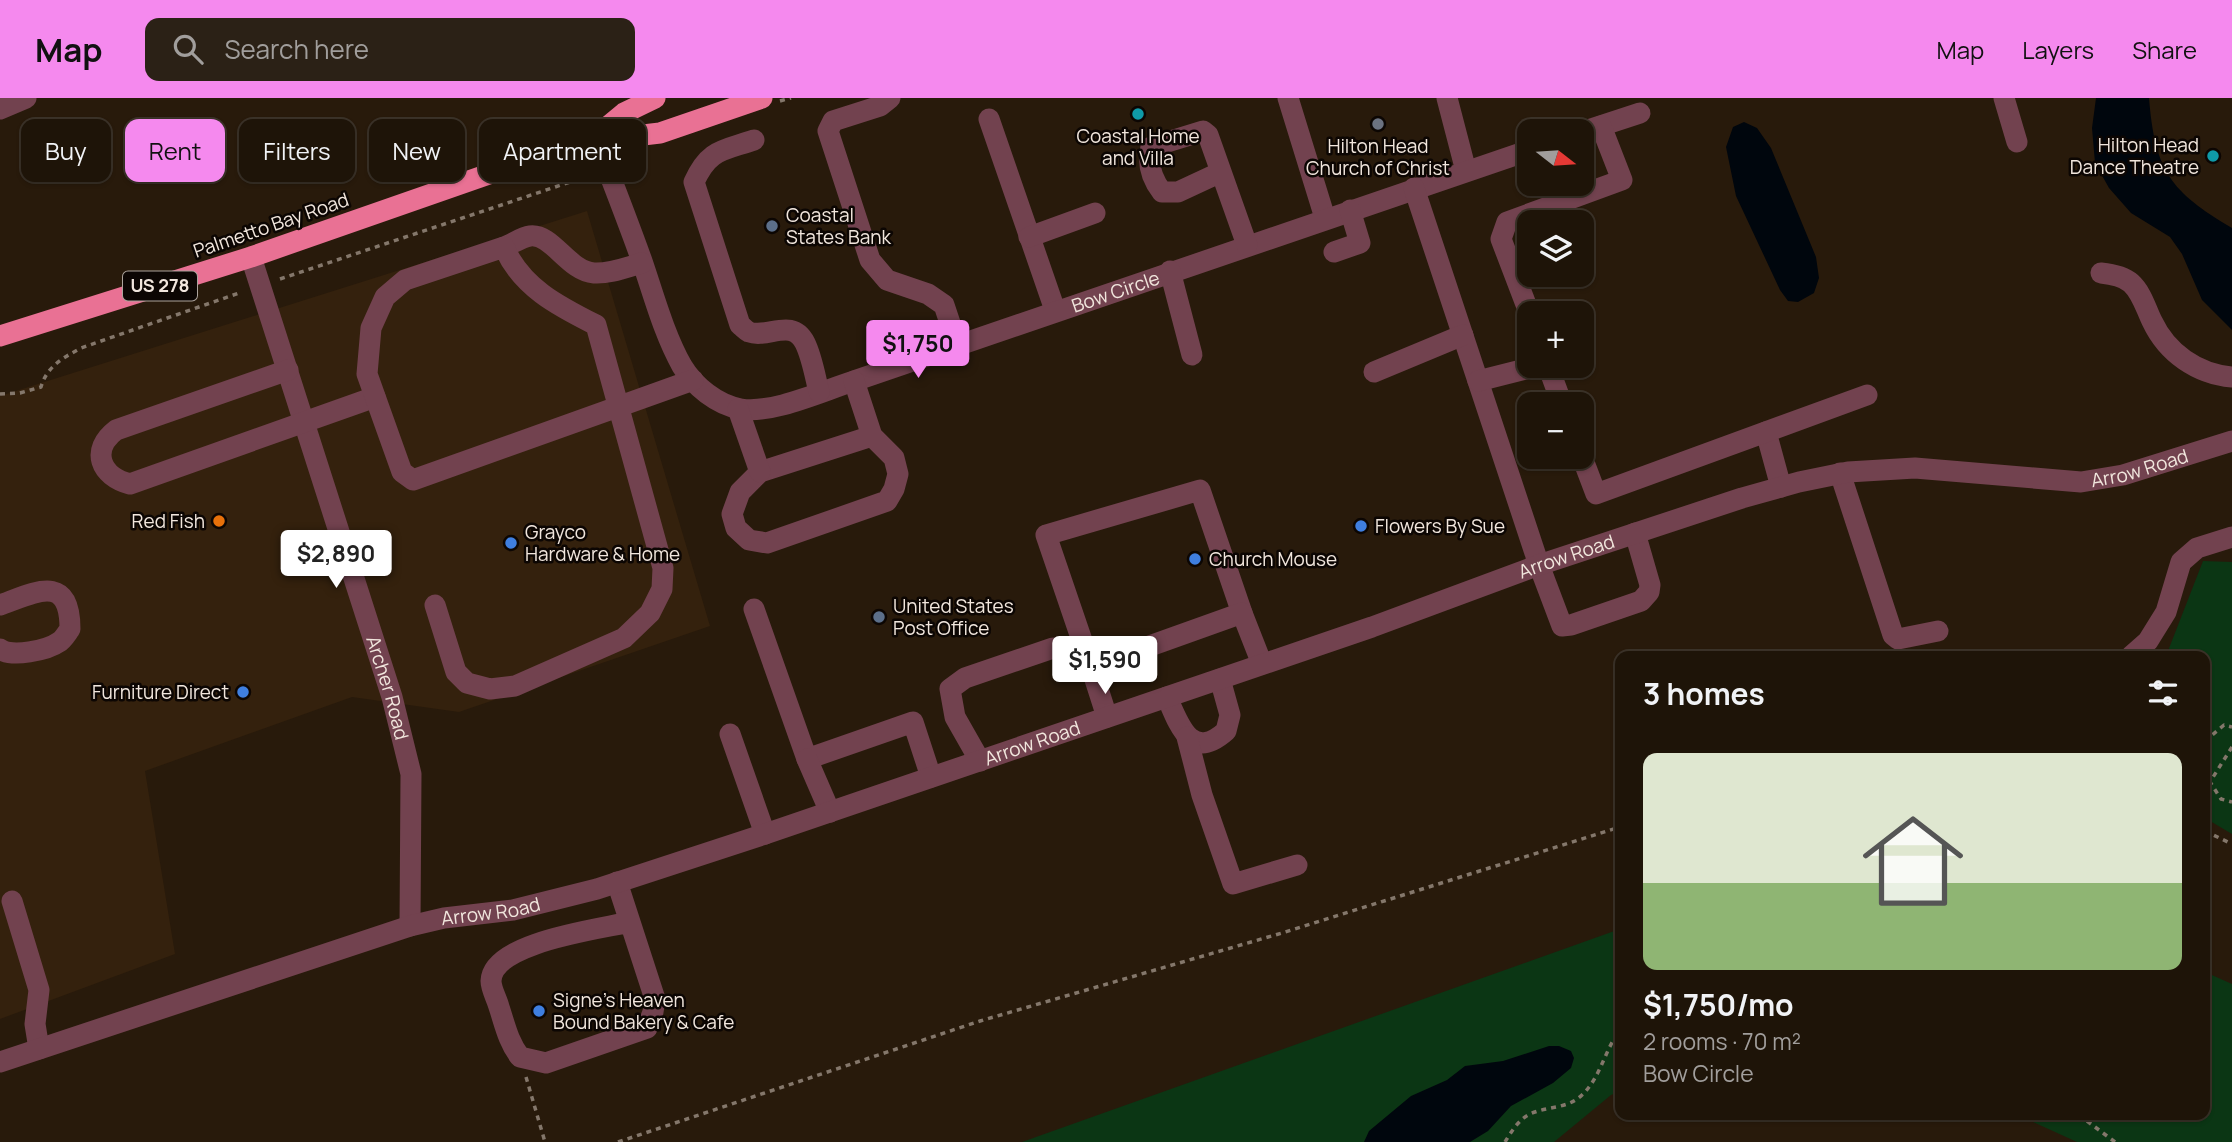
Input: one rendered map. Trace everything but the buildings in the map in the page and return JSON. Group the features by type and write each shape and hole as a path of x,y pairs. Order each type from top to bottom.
{"highway":[{"name":"Palmetto Bay Road","path":"617,119 656,98"},
{"name":"Palmetto Bay Road","path":"646,135 660,134 771,100"},
{"name":"Palmetto Bay Road","path":"0,336 251,257 479,177"}],"street":[{"path":"0,109 26,98"},
{"path":"890,98 880,106 833,121 828,131 870,260 887,280 928,294 944,305 957,344"},
{"path":"1288,98 1325,218"},
{"path":"1447,98 1466,171"},
{"path":"2004,98 2017,142"},
{"path":"1594,128 1640,113"},
{"path":"989,119 1055,310"},
{"path":"1594,134 1622,180 1594,190"},
{"path":"754,140 713,154 703,163 694,181 740,325 749,332 765,333 780,328 793,330 805,341 819,392"},
{"name":"Bow Circle","path":"738,409 768,408 854,381 1055,310 1517,154"},
{"path":"1221,172 1247,245"},
{"path":"612,182 676,353 693,380 714,397 738,409 760,472"},
{"path":"1414,188 1539,565 1562,626 1642,601 1649,592 1650,585 1635,533"},
{"path":"1524,301 1501,239 1507,222 1578,196"},
{"path":"1334,252 1360,243 1350,210"},
{"path":"1029,237 1095,213"},
{"path":"642,263 593,273 567,261 542,238 530,236 405,280 385,297 371,328 367,374 402,472 413,480 693,380"},
{"path":"435,604 456,672 467,683 490,689 515,687 624,638 650,613 662,589 663,568 596,324 558,306 537,291 511,264 504,247"},
{"name":"Archer Road","path":"251,257 392,697 409,760 412,792 410,926"},
{"path":"1170,271 1192,355"},
{"path":"2101,273 2116,275 2132,284 2165,341 2190,366 2217,376 2232,377"},
{"path":"1374,372 1463,335"},
{"path":"288,370 116,430 104,439 100,456 106,471 118,481 130,484 375,397"},
{"path":"1478,381 1517,371"},
{"path":"854,381 872,436 894,458 898,474 887,501 767,543 749,540 736,528 732,514 740,492 760,472 872,436"},
{"path":"1587,469 1596,494 1867,395"},
{"path":"1766,432 1781,486"},
{"name":"Arrow Road","path":"0,1062 410,926 532,905 617,882 1372,627 1539,565 1781,486 1840,473 1884,468 1915,468 2081,482 2123,475 2232,441"},
{"path":"1840,473 1893,635 1898,639 1938,631"},
{"path":"1107,717 1046,535 1200,490 1262,664"},
{"path":"2137,651 2148,641 2166,612 2181,562 2197,548 2232,537"},
{"path":"0,605 36,592 51,592 63,596 70,609 70,629 59,643 19,654 5,653 0,649"},
{"path":"754,609 807,759 830,812"},
{"path":"1091,667 1242,613"},
{"path":"980,761 955,717 950,689 965,678 1053,648"},
{"path":"1187,737 1195,742 1209,742 1226,731 1230,715 1220,679"},
{"path":"1167,697 1187,737 1202,795 1233,884 1297,865"},
{"path":"807,759 913,722 931,777"},
{"path":"730,734 765,834"},
{"path":"617,882 630,922 655,999 647,1028 546,1063 520,1057 510,1044 491,981 496,967 509,955 541,942 630,922"},
{"path":"12,901 39,990 35,1024 39,1049"},
{"path":"532,905 541,942"}],"path":[{"path":"771,100 791,98"},
{"path":"0,394 20,393 41,387 45,374 61,359 81,348 572,182"},
{"path":"2210,737 2224,725 2232,727"},
{"path":"2232,747 2210,782 2221,799 2232,802"},
{"path":"618,1142 980,1021 1282,933 1615,829"},
{"path":"2210,833 2232,844"},
{"path":"1505,1142 1514,1127 1530,1114 1556,1108 1579,1098 1595,1081 1615,1037"},
{"path":"520,1057 545,1142"},
{"path":"2086,1120 2115,1142"}],"shaded area":[{"path":"2096,98 2149,98 2156,144 2169,176 2194,202 2232,228 2232,330 2202,300 2182,254 2170,237 2131,213 2109,188 2095,163 2092,128"},
{"path":"1744,122 1757,128 1771,148 1816,257 1819,278 1814,293 1798,302 1788,301 1780,290 1736,196 1726,147 1733,127"},
{"path":"587,211 710,626 459,712 352,697 145,771 175,954 0,1019 0,396"},
{"path":"1549,1046 1559,1046 1571,1051 1574,1058 1571,1068 1553,1083 1511,1106 1488,1131 1470,1142 1364,1142 1369,1131 1411,1096 1447,1080 1465,1066 1503,1061"}],"green space":[{"path":"2203,561 2232,562 2232,834 2210,821 2210,651 2168,651"},
{"path":"1615,931 1615,1093 1554,1142 1022,1142"},
{"path":"2210,974 2232,984 2232,1142 2077,1142 2029,1120 2210,1120"}],"place":[{"name":"Coastal Home and Villa","path":"1138,114"},
{"name":"Hilton Head Church of Christ","path":"1378,124"},
{"name":"Hilton Head Dance Theatre","path":"2213,156"},
{"name":"Coastal States Bank","path":"772,226"},
{"name":"Red Fish","path":"219,521"},
{"name":"Flowers By Sue","path":"1361,526"},
{"name":"Grayco Hardware & Home","path":"511,543"},
{"name":"Church Mouse","path":"1195,559"},
{"name":"United States Post Office","path":"879,617"},
{"name":"Furniture Direct","path":"243,692"},
{"name":"Signe's Heaven Bound Bakery & Cafe","path":"539,1011"}]}
